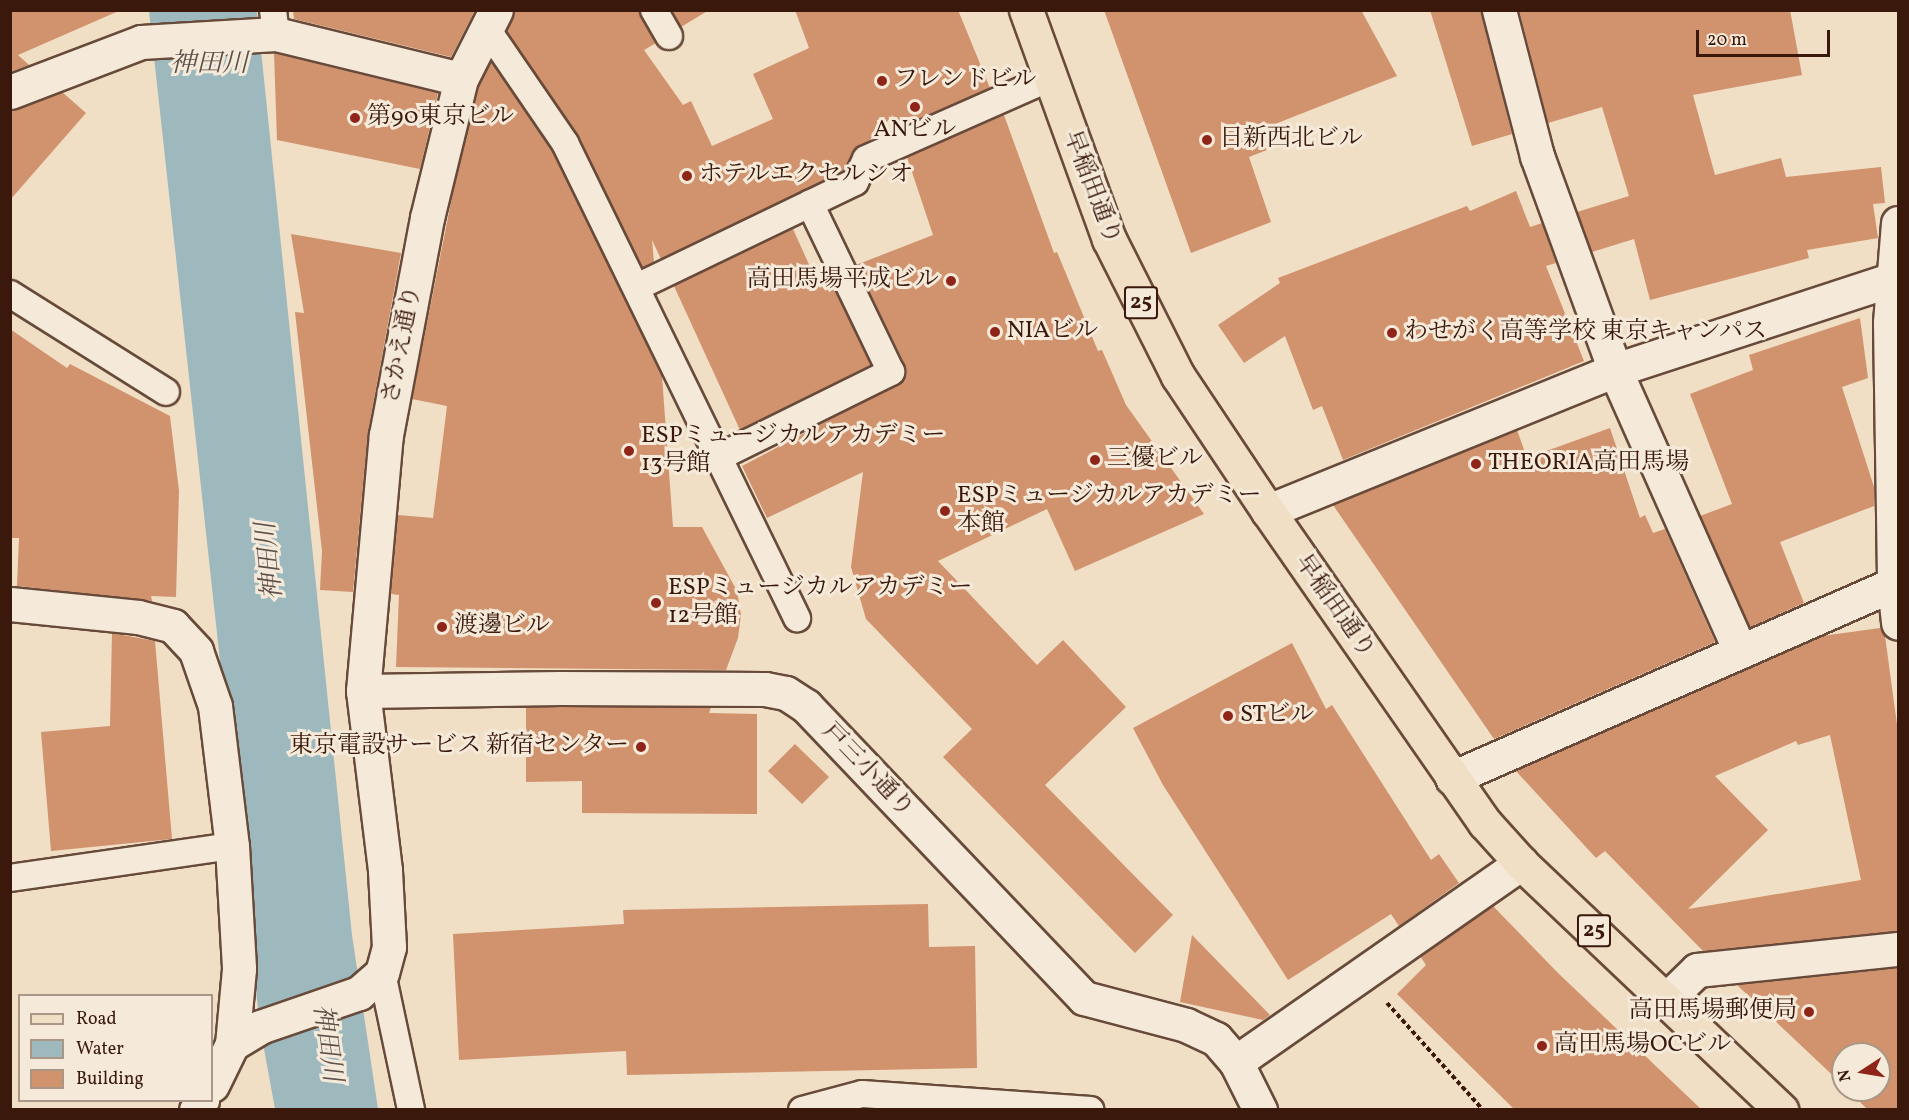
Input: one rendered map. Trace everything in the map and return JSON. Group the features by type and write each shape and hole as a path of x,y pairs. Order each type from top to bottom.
{"main road":[{"name":"早稲田通り","path":"1026,10 1114,250 1178,376 1268,511 1452,778 1485,822 1521,863 1781,1110"}],"street":[{"path":"1499,10 1537,156 1615,370 1740,651"},
{"name":"さかえ通り","path":"371,983 389,947 385,870 363,692 386,435 427,218 461,79 492,20"},
{"path":"10,92 141,42 270,27 461,79"},
{"path":"1899,223 1891,280 1894,584 1899,623"},
{"path":"1268,511 1615,370 1891,280"},
{"path":"1452,778 1894,584"},
{"path":"10,604 173,626 196,651 214,706 231,846 239,969 232,1044 213,1083"},
{"name":"戸三小通り","path":"363,692 560,688 765,689 786,693 806,706 1084,998 1186,1025 1216,1039 1236,1062 1260,1110"},
{"path":"1236,1062 1521,863"},
{"path":"1666,1000 1697,970 1899,949"},
{"path":"232,1044 260,1027 371,983"}],"lane":[{"path":"654,10 669,36"},
{"path":"492,20 565,143 721,456 797,618"},
{"path":"637,287 855,182 866,159 1050,78"},
{"path":"721,456 891,372 810,204"},
{"path":"10,294 166,392"},
{"path":"10,878 231,846"},
{"path":"371,983 411,1110"},
{"path":"802,1110 862,1094 1090,1110"}],"path":[{"path":"1361,975 1483,1110"}],"water":[{"name":"神田川","path":"149,11 257,11 352,935 378,1109 275,1109 260,1027"}],"building":[{"path":"10,10 121,10 18,55 29,65 10,72"},
{"path":"293,10 475,10 451,57 294,19"},
{"path":"514,10 639,10 656,43 644,50 683,105 691,101 712,146 773,119 753,74 809,48 795,10 958,10 990,88 897,129 893,115 869,141 853,152 843,171 661,259 652,240 654,262 643,268 578,136 506,31"},
{"path":"672,10 709,10 681,27"},
{"name":"日新西北ビル","path":"1104,10 1361,10 1397,76 1260,130 1267,150 1249,157 1271,222 1191,253"},
{"path":"1430,10 1481,10 1512,134 1472,146"},
{"path":"1519,10 1790,10 1802,75 1693,95 1715,175 1781,158 1786,177 1881,167 1885,203 1873,204 1878,238 1807,250 1809,258 1650,300 1634,239 1592,252 1577,212 1629,196 1602,107 1548,123"},
{"name":"第90東京ビル","path":"274,53 438,93 420,169 277,140"},
{"path":"491,61 552,151 662,376 673,527 702,527 737,591 741,615 738,638 726,670 396,667 399,595 391,594 398,515 433,518 447,406 412,399 456,177 479,86"},
{"path":"62,92 86,113 10,200 10,110"},
{"path":"1004,115 1054,253 1057,252 1098,351 1102,350 1126,405 1204,514 1075,571 1047,509 938,561 1037,665 1063,640 1126,707 1045,785 1173,915 1135,953 943,757 972,729 866,619 851,567 863,472 767,518 742,466 903,381 905,365 856,265 933,235 907,157"},
{"path":"1516,191 1530,227 1542,223 1556,263 1546,266 1584,361 1343,460 1322,406 1313,410 1285,336 1244,363 1218,325 1280,283 1278,278 1467,206 1470,211"},
{"path":"793,229 816,280 828,276 871,365 740,430 674,286"},
{"path":"291,234 401,253 368,432 353,592 320,590 322,551 295,312 304,313"},
{"path":"1860,318 1868,378 1842,387 1874,487 1874,506 1780,542 1804,603 1750,627 1700,516 1732,504 1690,394 1753,370 1749,355"},
{"path":"10,329 67,368 70,364 170,416 179,491 176,597 151,596 152,601 17,586 19,538 10,538"},
{"path":"1610,428 1640,518 1645,515 1653,533 1665,529 1715,642 1494,739 1333,505 1517,430 1527,458"},
{"path":"1880,628 1885,636 1899,739 1899,931 1703,951 1605,851 1596,858 1516,771 1822,636","holes":["1830,735 1861,880 1688,909 1768,830 1715,776 1796,741 1798,745"]},
{"path":"112,633 155,641 172,839 51,851 41,732 110,726"},
{"path":"1292,643 1326,709 1332,705 1431,860 1439,854 1459,883 1399,926 1391,914 1288,980 1163,785 1133,728"},
{"name":"東京電設サービス 新宿センター","path":"526,707 711,707 709,713 757,714 757,814 582,813 582,781 526,782"},
{"path":"795,744 829,777 802,804 768,771"},
{"path":"928,904 929,947 975,946 977,1068 627,1075 626,1051 459,1060 453,934 624,924 623,910"},
{"name":"高田馬場OCビル","path":"1493,906 1558,973 1702,1110 1515,1110 1397,994 1426,965 1420,956"},
{"path":"1192,935 1270,1015 1263,1020 1180,1002"},
{"path":"1899,968 1899,1110 1868,1110 1860,1102 1891,1102 1891,1042 1831,1042 1831,1074 1737,985"}],"place":[{"name":"フレンドビル","path":"882,81"},
{"name":"ANビル","path":"915,107"},
{"name":"第90東京ビル","path":"355,118"},
{"name":"日新西北ビル","path":"1207,140"},
{"name":"ホテルエクセルシオ","path":"687,176"},
{"name":"高田馬場平成ビル","path":"951,281"},
{"name":"NIAビル","path":"995,332"},
{"name":"わせがく高等学校 東京キャンパス","path":"1392,333"},
{"name":"ESPミュージカルアカデミー 13号館","path":"629,451"},
{"name":"三優ビル","path":"1095,460"},
{"name":"THEORIA高田馬場","path":"1476,464"},
{"name":"ESPミュージカルアカデミー 本館","path":"945,511"},
{"name":"ESPミュージカルアカデミー 12号館","path":"656,603"},
{"name":"渡邊ビル","path":"442,627"},
{"name":"STビル","path":"1228,716"},
{"name":"東京電設サービス 新宿センター","path":"641,747"},
{"name":"高田馬場郵便局","path":"1809,1012"},
{"name":"高田馬場OCビル","path":"1542,1046"}]}
